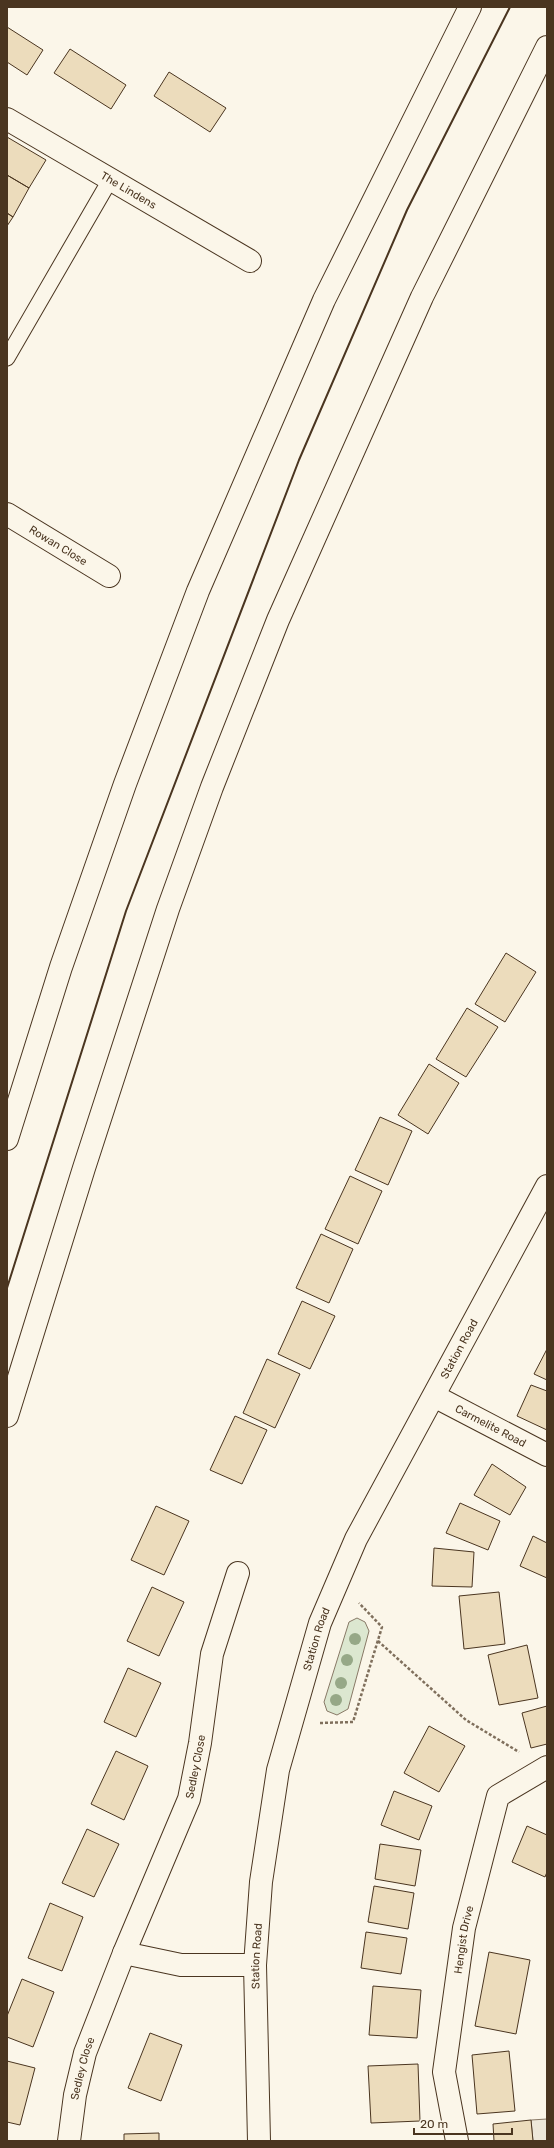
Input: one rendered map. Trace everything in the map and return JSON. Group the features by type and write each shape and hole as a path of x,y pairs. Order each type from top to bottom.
{"main road":[{"path":"7,1139 60,967 125,784 198,591 324,300 470,7"},
{"path":"7,1416 86,1160 168,909 212,787 278,620 422,297 547,47"},
{"name":"The Lindens","path":"7,120 250,261"},
{"name":"Rowan Close","path":"7,514 109,576"},
{"name":"Station Road","path":"259,2141 255,1965 261,1882 278,1770 320,1623 356,1539 547,1186"},
{"name":"Carmelite Road","path":"434,1396 547,1455"},
{"name":"Sedley Close","path":"69,2141 75,2095 84,2053 124,1953 189,1799 200,1743 212,1654 238,1573"},
{"name":"Hengist Drive","path":"457,2141 444,2072 464,1928 498,1796 546,1767"},
{"path":"124,1953 181,1965 255,1965"}],"lane":[{"path":"7,358 110,180"}],"path":[{"path":"291,1723 353,1722 382,1627 338,1582"},
{"path":"378,1641 466,1720 546,1767"}],"green space":[{"path":"357,1618 365,1622 369,1631 348,1709 337,1715 327,1711 324,1702 349,1622"}],"shaded area":[{"path":"547,2119 547,2141 533,2141 531,2120"}],"building":[{"path":"7,27 43,50 27,75 7,62"},
{"path":"70,49 126,85 111,109 54,73"},
{"path":"169,72 226,108 210,132 154,96"},
{"path":"7,137 46,160 29,188 7,175"},
{"path":"7,175 29,188 13,217 7,213"},
{"path":"7,213 13,217 7,226"},
{"path":"506,953 536,972 505,1022 475,1004"},
{"path":"467,1008 498,1027 466,1077 436,1059"},
{"path":"429,1064 459,1083 428,1134 398,1115"},
{"path":"380,1117 412,1131 388,1185 355,1170"},
{"path":"350,1176 382,1191 358,1244 325,1229"},
{"path":"321,1234 353,1249 329,1303 296,1288"},
{"path":"302,1301 335,1316 310,1369 278,1354"},
{"path":"547,1349 547,1380 534,1374"},
{"path":"267,1359 300,1374 275,1428 243,1413"},
{"path":"531,1385 547,1391 547,1430 517,1416"},
{"path":"235,1416 267,1430 242,1484 210,1470"},
{"path":"492,1464 526,1487 510,1515 474,1495"},
{"path":"460,1503 500,1521 488,1550 446,1533"},
{"path":"156,1506 189,1521 164,1575 131,1560"},
{"path":"533,1536 547,1543 547,1578 520,1566"},
{"path":"434,1548 474,1552 472,1587 432,1586"},
{"path":"152,1587 184,1602 159,1656 127,1641"},
{"path":"499,1592 505,1644 464,1649 459,1596"},
{"path":"527,1645 538,1698 499,1705 488,1655"},
{"path":"128,1668 161,1683 136,1737 104,1722"},
{"path":"547,1706 547,1744 531,1748 522,1713"},
{"path":"429,1726 465,1746 439,1792 404,1773"},
{"path":"116,1751 148,1766 124,1820 91,1804"},
{"path":"394,1791 432,1806 419,1840 381,1825"},
{"path":"527,1826 547,1835 547,1872 545,1877 512,1862"},
{"path":"87,1829 119,1844 94,1897 62,1883"},
{"path":"380,1844 421,1850 415,1886 375,1879"},
{"path":"374,1886 414,1893 408,1929 368,1922"},
{"path":"50,1903 83,1917 62,1971 28,1958"},
{"path":"366,1932 407,1938 401,1974 361,1968"},
{"path":"489,1952 530,1960 516,2034 475,2026"},
{"path":"22,1979 54,1992 33,2047 7,2037 7,2016"},
{"path":"373,1986 421,1990 417,2038 369,2035"},
{"path":"150,2033 182,2045 161,2101 128,2088"},
{"path":"509,2051 515,2111 477,2114 472,2055"},
{"path":"7,2061 35,2068 20,2125 7,2122"},
{"path":"418,2064 420,2121 371,2123 368,2066"},
{"path":"531,2120 533,2141 494,2141 493,2124"},
{"path":"159,2133 159,2141 124,2141 124,2134"}],"wall":[{"path":"7,1288 126,911 299,460 407,210 510,7"}]}
